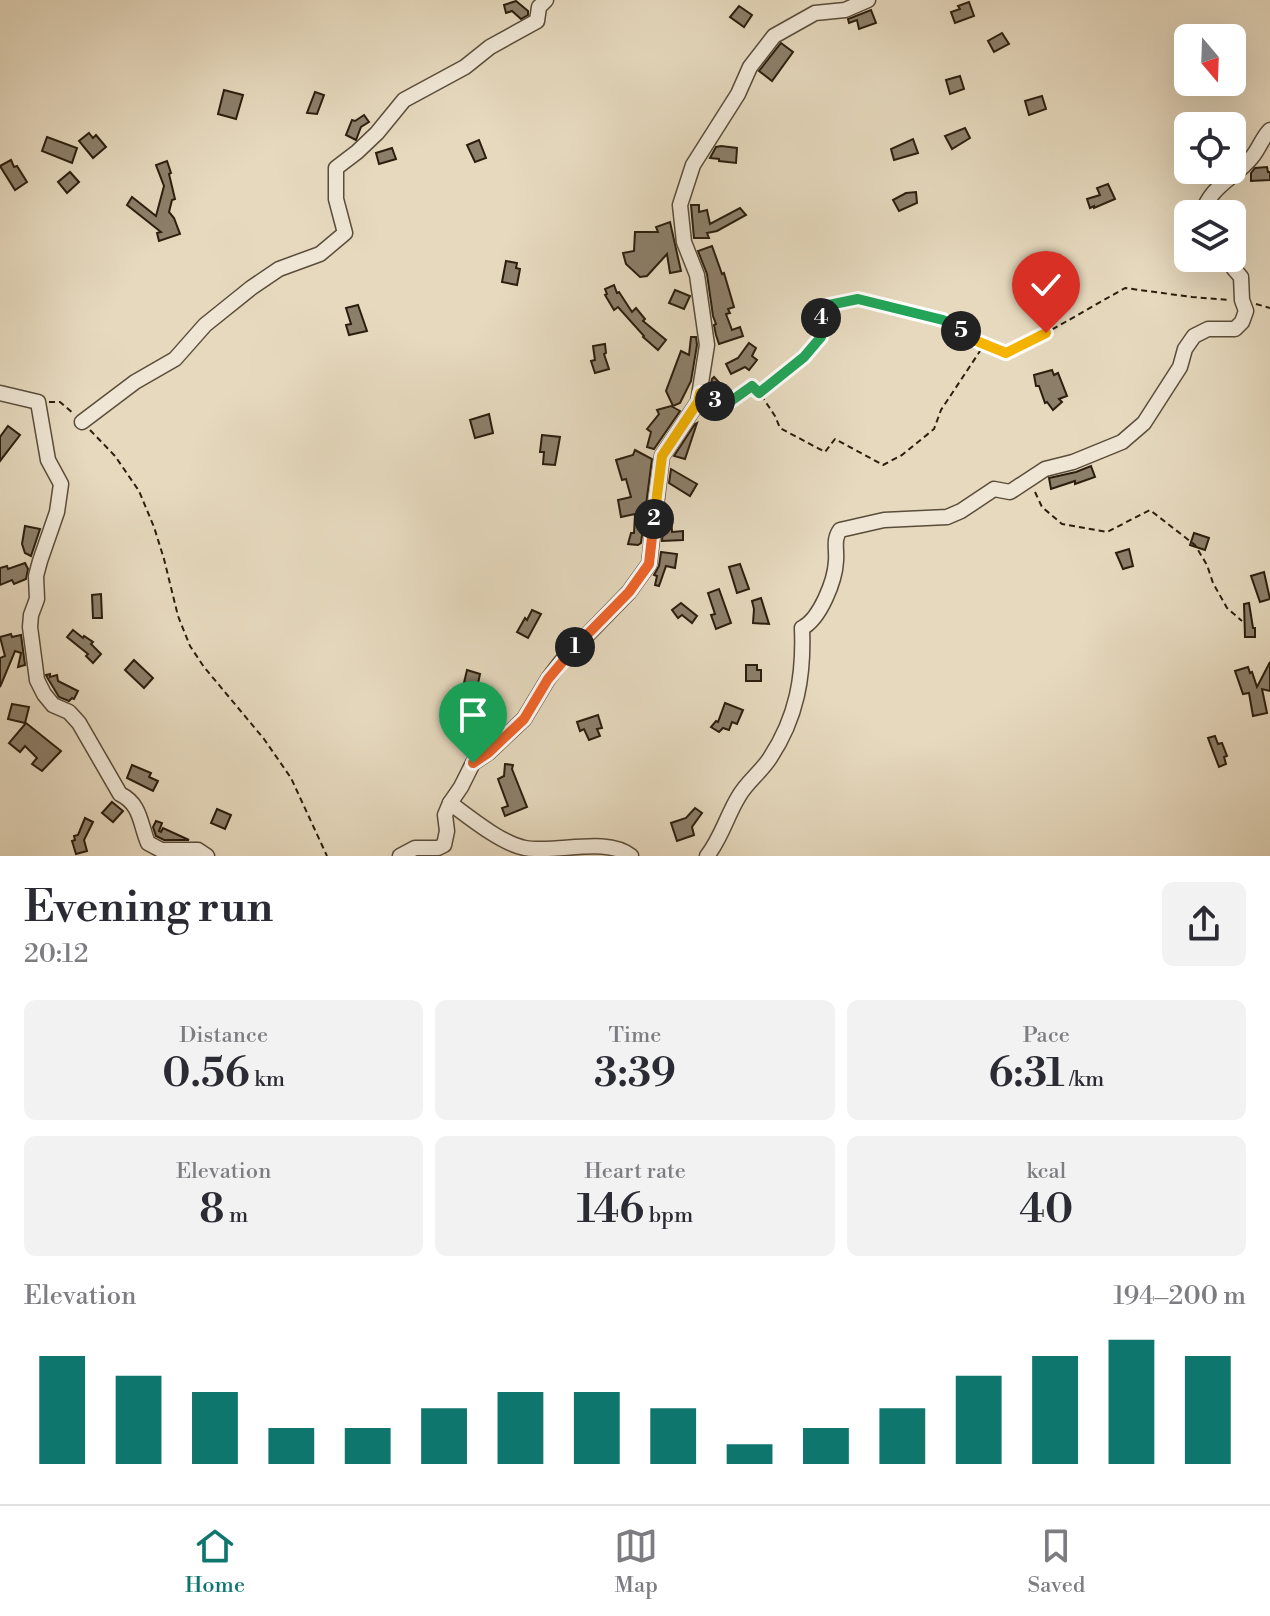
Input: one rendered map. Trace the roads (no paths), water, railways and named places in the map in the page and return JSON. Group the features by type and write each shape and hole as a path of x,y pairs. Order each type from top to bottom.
{"street":[{"path":"82,422 135,382 175,359 205,325 251,288 279,269 320,254 345,233 336,199 336,168 377,133 404,100 465,67 490,47 537,21 539,7 546,0"},
{"path":"400,856 415,848 444,845 447,831 445,815 473,763 524,719 561,662 629,592 649,564 662,456 698,402 707,345 697,275 684,242 680,205 693,165 738,94 750,67 774,36 815,13 845,10 868,0"},
{"path":"1208,200 1254,155 1270,130"},
{"path":"707,856 739,795 769,760 787,727 803,666 802,628 816,616 835,577 835,537 840,530 884,520 947,517 994,489 1010,492 1045,469 1073,462 1122,442 1144,423 1180,367 1185,349 1194,336 1208,329 1235,329 1242,322 1246,311 1241,277 1237,272"},
{"path":"0,393 38,402 48,460 61,484 57,512 36,576 37,599 31,615 37,680 53,705 69,712 79,723 120,794 131,800 148,843 161,850 198,850 207,856"},
{"path":"450,803 489,831 523,848 554,850 590,845 626,852 631,856"}]}
